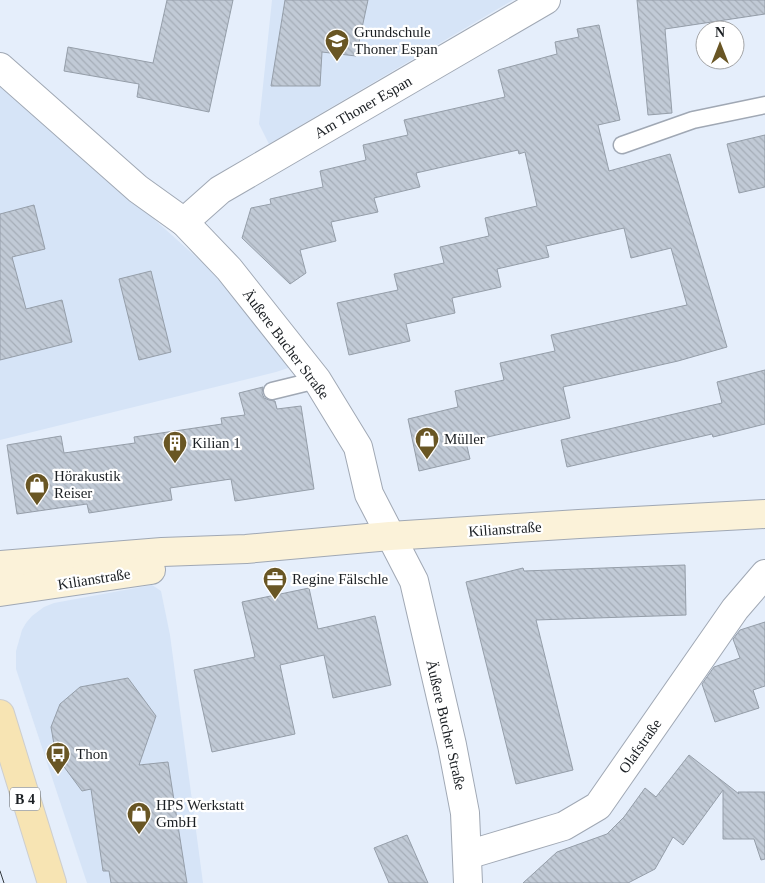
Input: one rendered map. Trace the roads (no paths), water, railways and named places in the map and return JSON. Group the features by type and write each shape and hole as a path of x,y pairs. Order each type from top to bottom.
{"main road":[{"name":"Kilianstraße","path":"0,565 162,552 246,550 390,536 765,514"},
{"name":"Kilianstraße","path":"0,592 167,568 246,550"},
{"name":"B 4","path":"0,714 52,883"}],"street":[{"name":"Am Thoner Espan","path":"184,222 220,190 546,0"},
{"name":"Äußere Bucher Straße","path":"0,67 138,189 184,222 229,269 317,380 358,447 369,494 414,581 452,745 465,813 468,883"},
{"name":"Olafstraße","path":"467,855 564,826 598,806 735,609 765,574"}],"lane":[{"path":"622,145 693,120 765,105"},
{"path":"272,391 317,380"}],"tram line":[{"path":"0,871 4,883"}],"place":[{"name":"Grundschule Thoner Espan","path":"337,62"},
{"name":"Müller","path":"427,460"},
{"name":"Kilian 1","path":"175,464"},
{"name":"Hörakustik Reiser","path":"37,506"},
{"name":"Regine Fälschle","path":"275,600"},
{"name":"Thon","path":"58,775"},
{"name":"HPS Werkstatt GmbH","path":"139,835"}]}
